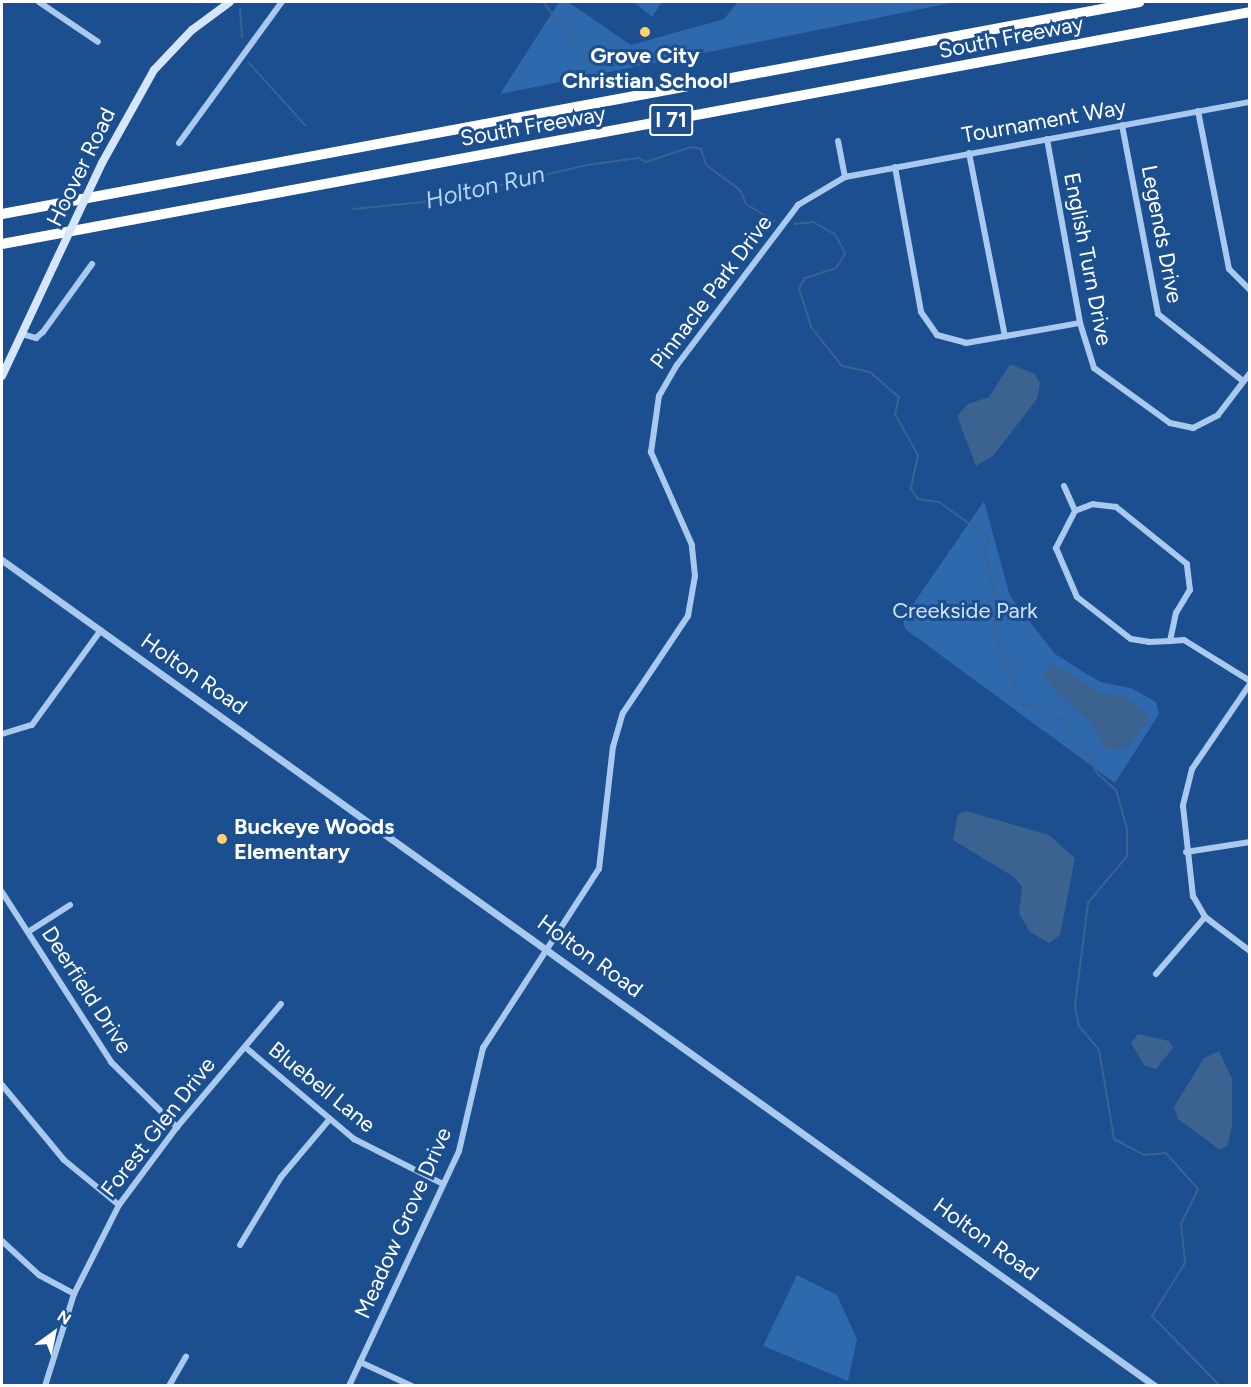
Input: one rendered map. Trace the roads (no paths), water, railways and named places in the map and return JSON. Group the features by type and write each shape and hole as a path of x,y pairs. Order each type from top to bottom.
{"highway":[{"name":"South Freeway","path":"2,214 1139,2"},
{"name":"South Freeway","path":"2,244 1250,12"}],"main road":[{"name":"Hoover Road","path":"2,376 102,163 160,63 230,2"}],"street":[{"path":"39,2 98,42"},
{"path":"179,142 282,2"},
{"name":"Tournament Way","path":"845,177 1250,102"},
{"path":"1198,111 1229,269 1250,290"},
{"name":"Legends Drive","path":"1122,125 1158,314 1244,381"},
{"name":"English Turn Drive","path":"1047,139 1080,322 1094,368 1170,423 1193,428 1207,423 1250,373"},
{"path":"838,141 845,177"},
{"path":"969,153 1005,336"},
{"path":"895,167 929,327 957,343 1080,322"},
{"name":"Pinnacle Park Drive","path":"548,948 603,858 619,722 679,635 694,591 692,545 651,452 658,396 798,205 845,177"},
{"path":"22,334 36,338 43,332 92,264"},
{"path":"1064,486 1075,511"},
{"path":"1170,641 1173,620 1190,590 1188,564 1116,507 1093,504 1075,511 1056,548 1077,597 1131,639 1197,645 1250,682 1188,777 1183,806 1186,852 1193,896 1205,917 1250,951"},
{"name":"Holton Road","path":"2,560 548,948 1155,1386"},
{"path":"2,734 32,725 101,630"},
{"path":"1186,852 1250,842"},
{"name":"Deerfield Drive","path":"2,892 111,1062 177,1127"},
{"path":"28,932 70,905"},
{"path":"1156,974 1205,917"},
{"name":"Meadow Grove Drive","path":"349,1386 464,1138 483,1048 548,948"},
{"name":"Forest Glen Drive","path":"45,1386 74,1294 119,1205 177,1127 281,1004"},
{"name":"Bluebell Lane","path":"245,1047 329,1120 368,1148 443,1184"},
{"path":"2,1084 64,1160 119,1205"},
{"path":"240,1245 281,1177 329,1120"},
{"path":"2,1241 39,1275 74,1294"},
{"path":"169,1386 186,1357"},
{"path":"360,1362 412,1386"}],"waterway":[{"path":"543,2 596,69"},
{"name":"Holton Run","path":"240,9 242,37"},
{"name":"Holton Run","path":"249,63 305,125"},
{"name":"Holton Run","path":"353,209 424,202 444,192 472,192 587,165 639,158 646,162 691,147 701,149 706,165 740,190 746,204 774,221"},
{"path":"795,224 813,222 835,234 845,254 836,268 805,278 799,289 811,327 842,366 870,372 899,397 895,414 918,455 911,489 918,499 939,502 988,537 985,553 997,605 993,624 1020,703 1064,720 1098,774 1116,790 1127,829 1127,856 1088,903 1075,1006 1079,1026 1099,1050 1114,1139 1144,1155 1166,1153 1198,1189 1181,1224 1185,1263 1152,1316 1220,1386"}],"place":[{"name":"Grove City Christian School","path":"645,32"},
{"name":"Buckeye Woods Elementary","path":"222,839"}],"park label":[{"name":"Creekside Park","path":"965,611"}]}
